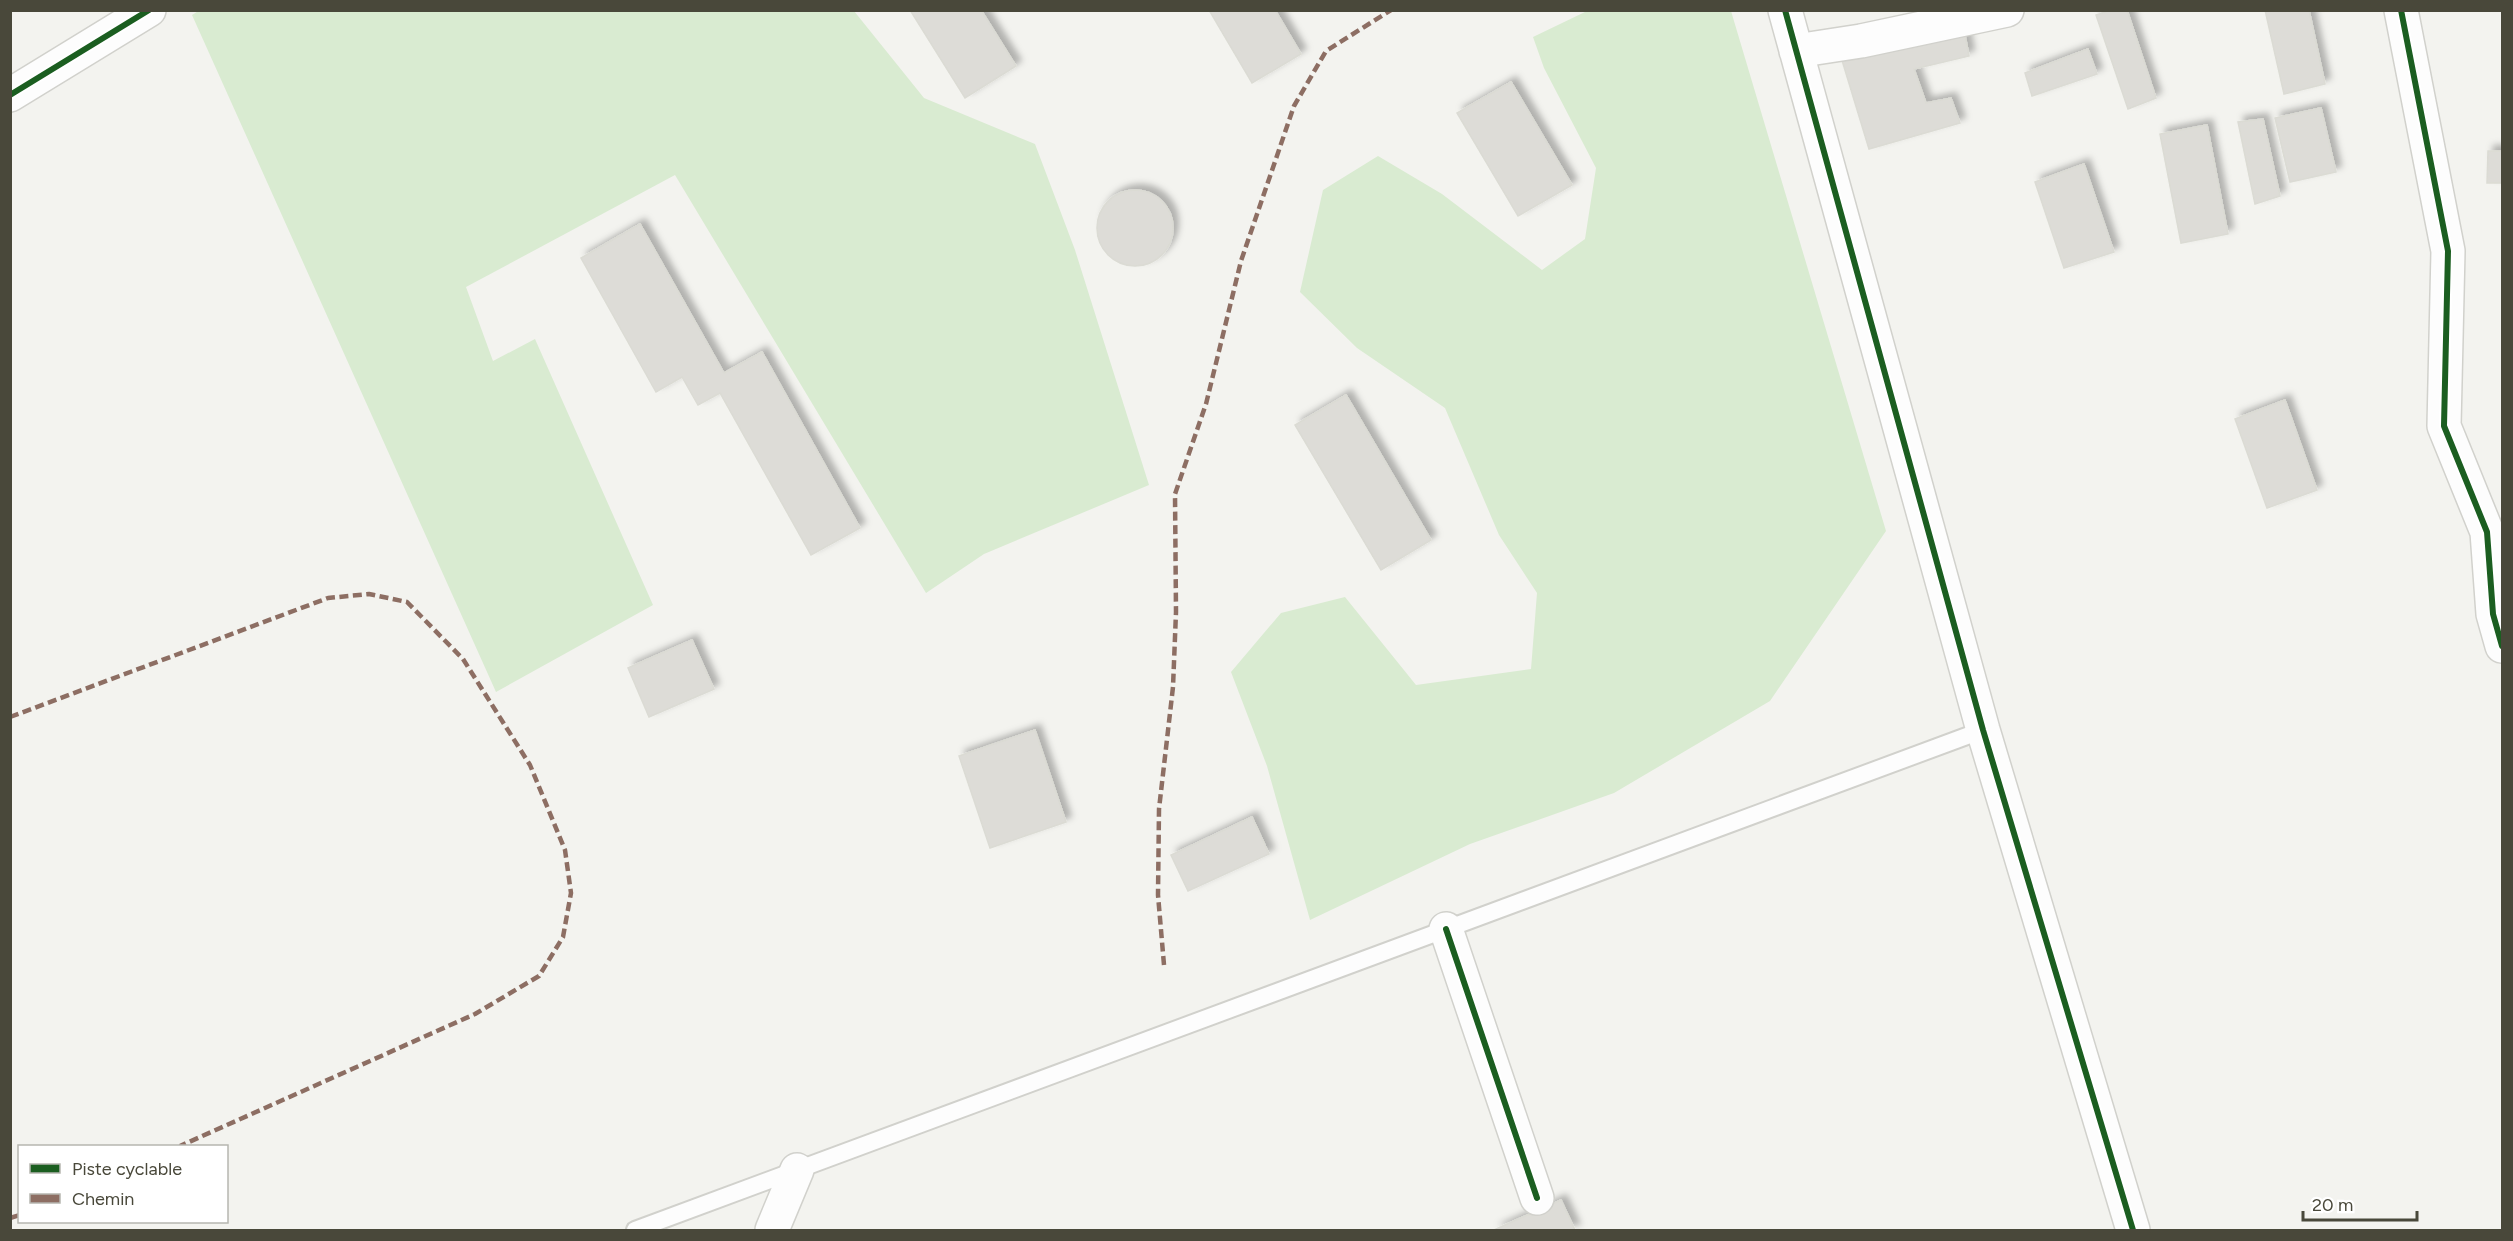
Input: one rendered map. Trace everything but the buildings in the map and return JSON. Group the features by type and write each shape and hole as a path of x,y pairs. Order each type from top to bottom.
{"street":[{"path":"10,95 149,10"},
{"path":"1785,10 1983,730 2133,1230"},
{"path":"1796,51 1861,41 2007,10"},
{"path":"2401,10 2448,252 2444,426 2487,532 2493,614 2502,646"},
{"path":"1446,929 1537,1198"},
{"path":"772,1230 797,1170"}],"lane":[{"path":"634,1230 1983,730"}],"green space":[{"path":"200,10 854,11 924,98 1035,144 1075,250 1149,485 984,554 926,593 675,175 466,287 493,361 535,339 653,605 496,692 192,15"},
{"path":"1587,11 1731,11 1886,531 1770,701 1614,793 1470,844 1310,920 1267,766 1231,672 1281,613 1345,597 1416,685 1531,669 1537,593 1499,535 1445,408 1357,348 1300,292 1323,190 1378,156 1442,194 1542,270 1585,239 1596,168 1544,68 1533,37"}],"marked path":[{"path":"1164,965 1158,895 1159,809 1173,687 1176,612 1175,494 1206,404 1241,261 1294,106 1326,51 1391,10"},
{"path":"10,717 328,598 369,594 407,602 463,659 530,765 565,850 571,893 563,937 539,976 475,1014 182,1145"},
{"path":"10,1218 18,1216"}],"cycle path":[{"path":"10,95 149,10"},
{"path":"1785,10 1983,730 2133,1230"},
{"path":"2401,10 2448,251 2444,426 2487,532 2493,614 2502,646"},
{"path":"1446,929 1537,1198"}]}
